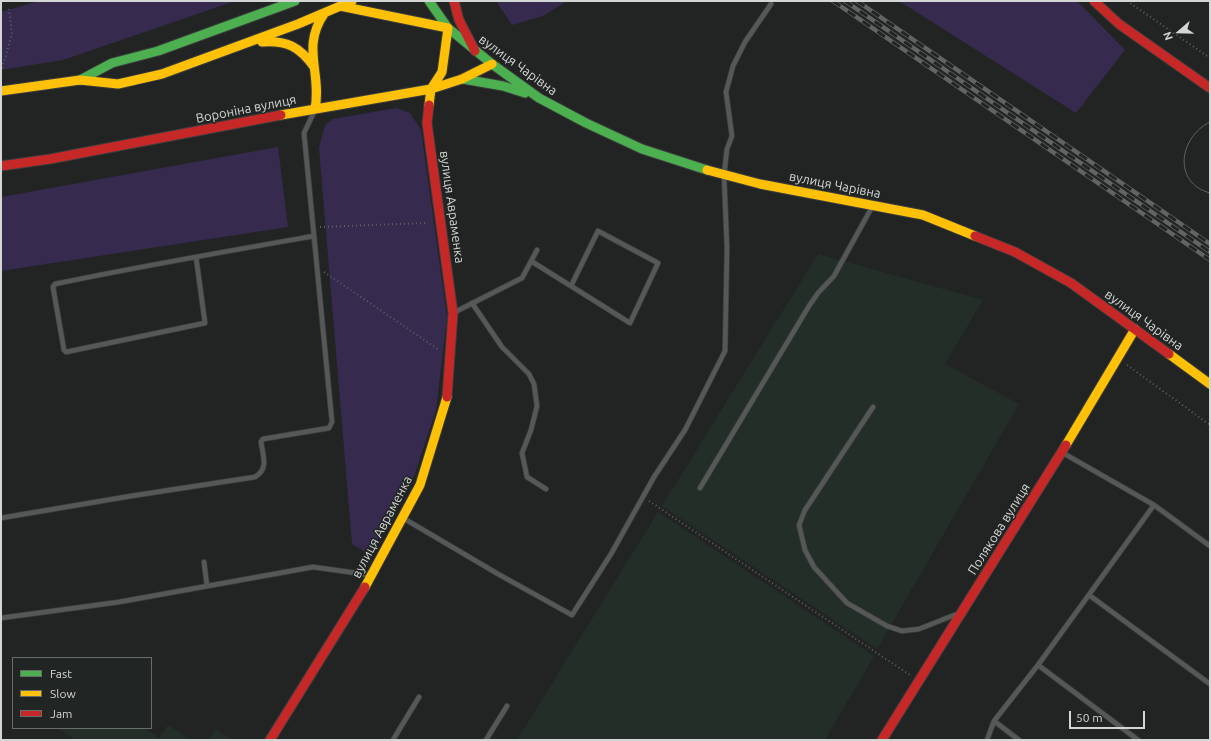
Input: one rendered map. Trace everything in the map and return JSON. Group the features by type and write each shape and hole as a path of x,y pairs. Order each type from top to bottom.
{"main road":[{"path":"80,80 112,63 158,51 295,1"},
{"path":"1,91 80,80 118,84 162,74 246,44 324,14 352,1"},
{"path":"429,1 448,28 446,54 442,72 431,89"},
{"path":"454,1 454,7 462,27 476,51"},
{"path":"1094,1 1119,24 1210,88"},
{"path":"340,6 448,28"},
{"path":"315,109 318,91 311,44 313,31 324,14"},
{"name":"вулиця Чарівна","path":"448,28 492,64 539,98 642,149 724,175 760,184 923,215 1015,252 1071,283 1210,384"},
{"path":"246,44 273,41 289,43 305,53 315,68"},
{"name":"Вороніна вулиця","path":"2,165 50,159 384,96 431,89 462,79 492,64"},
{"path":"462,79 504,86 539,98"},
{"name":"вулиця Авраменка","path":"270,740 355,606 420,485 447,399 453,313 427,123 431,89"},
{"name":"Полякова вулиця","path":"882,740 1062,452 1135,329"}],"lane":[{"path":"402,518 498,574 572,614 611,554 643,498 685,430 725,351 727,248 724,175 727,149 732,136 732,125 726,100 729,79 733,66 745,42 771,4"},
{"path":"1,518 255,477 262,473 265,465 261,442 263,439 329,428 332,422 304,133 315,109"},
{"path":"700,488 818,293 834,276 873,206"},
{"path":"531,261 630,323 658,264 598,231 571,286"},
{"path":"196,257 205,322 66,352 64,350 52,287 54,285 108,273 196,257 314,236"},
{"path":"453,313 522,278 537,250"},
{"path":"472,303 502,347 528,374 534,384 538,406 522,453 528,477 546,489"},
{"path":"873,407 805,510 799,525 805,550 814,567 847,603 888,626 902,631 919,629 962,612"},
{"path":"1062,452 1154,505 1210,546"},
{"path":"987,740 994,721 1038,665 1154,505"},
{"path":"204,562 207,586"},
{"path":"1,618 120,602 313,567 371,576"},
{"path":"1089,595 1210,684"},
{"path":"1038,665 1138,740"},
{"path":"393,740 419,697"},
{"path":"486,740 507,706"},
{"path":"994,721 1019,740"}],"path":[{"path":"1127,1 1210,58"},
{"path":"1,72 12,34 9,9"},
{"path":"313,227 425,223"},
{"path":"317,267 439,350"},
{"path":"1117,358 1210,425"},
{"path":"643,498 919,681"}],"shaded area":[{"path":"39,1 235,1 63,60 1,70 1,12"},
{"path":"496,1 567,1 543,16 512,25"},
{"path":"899,1 1077,1 1125,50 1076,113"},
{"path":"396,108 410,113 421,130 447,317 436,410 414,476 369,554 352,544 319,148 325,125 333,119"},
{"path":"278,147 288,227 1,271 1,197"},
{"path":"818,254 983,300 945,364 1019,404 877,649 662,506"},
{"path":"658,512 874,656 825,740 517,740"},
{"path":"168,725 191,740 76,740 59,729 146,729 159,738"},
{"path":"216,729 232,740 209,740"}],"tram line":[{"path":"1210,122 1200,129 1192,138 1186,148 1184,159 1185,170 1190,180 1198,188 1210,193"}],"railway":[{"path":"833,1 1210,260"},
{"path":"845,1 1210,252"},
{"path":"857,1 1210,244"}],"traffic: fast":[{"path":"80,80 112,63 158,51 295,1"},
{"path":"429,1 448,28 492,64 539,98 586,123 642,149 707,170"},
{"path":"463,79 503,86 525,93"}],"traffic: slow":[{"path":"1,91 80,80 118,84 162,74 298,24 352,1"},
{"path":"340,6 448,28"},
{"path":"315,109 316,84 313,49 314,38 317,26 324,14"},
{"path":"429,105 431,89 442,72 448,28"},
{"path":"262,42 279,42 292,46 303,54 314,67"},
{"path":"281,115 431,89 462,79 492,64"},
{"path":"707,170 760,184 923,215 975,236"},
{"path":"1066,445 1135,329"},
{"path":"1169,354 1210,384"},
{"path":"365,587 420,485 447,397"}],"traffic: jam":[{"path":"454,1 459,20 475,51"},
{"path":"1094,1 1119,24 1210,88"},
{"path":"429,105 427,123 453,313 447,397"},
{"path":"1,166 50,159 281,115"},
{"path":"975,236 1015,252 1071,283 1169,354"},
{"path":"882,740 1066,445"},
{"path":"270,740 365,587"}]}
